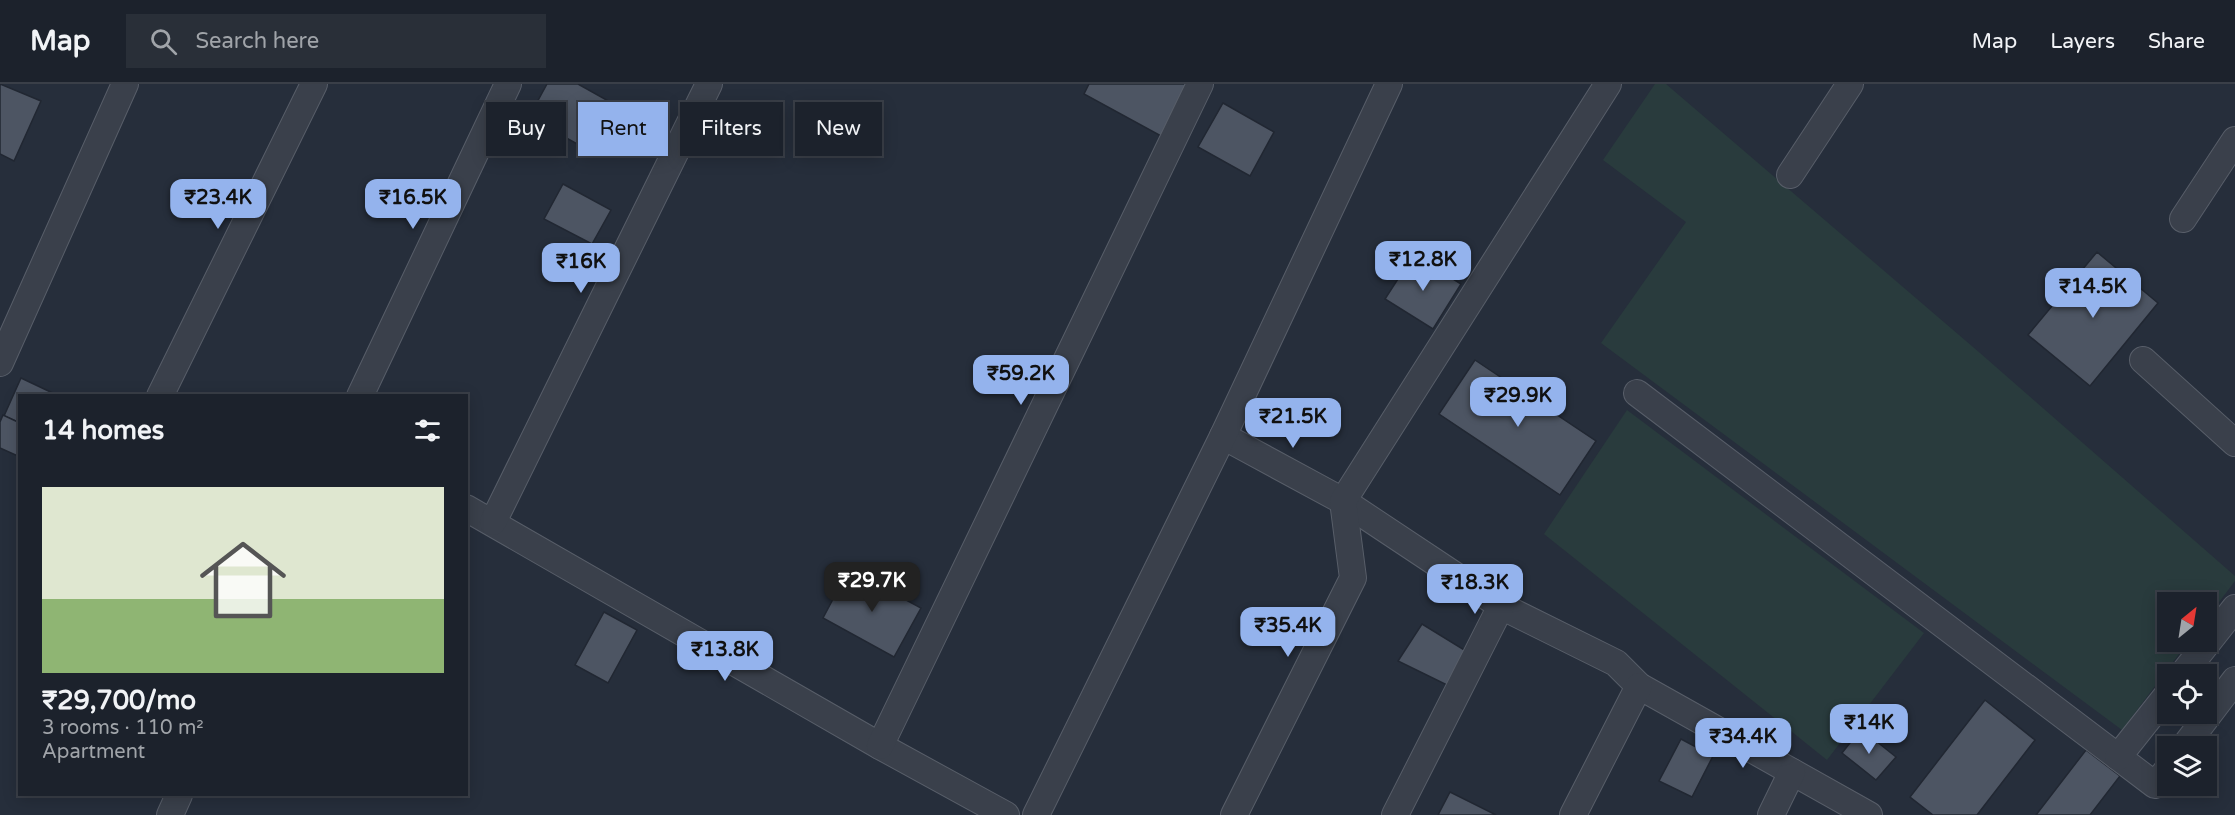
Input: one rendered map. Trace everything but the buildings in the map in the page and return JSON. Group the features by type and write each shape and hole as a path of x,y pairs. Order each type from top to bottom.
{"street":[{"path":"0,363 125,84"},
{"path":"161,394 315,84"},
{"path":"361,394 508,84"},
{"path":"493,522 709,84"},
{"path":"880,746 1200,84"},
{"path":"1036,815 1223,436 1389,84"},
{"path":"1234,815 1353,578 1343,501 1608,84"},
{"path":"1790,175 1850,84"},
{"path":"2183,219 2235,140"},
{"path":"2144,360 2235,443"},
{"path":"1637,393 2155,785 2157,783"},
{"path":"1223,436 1343,501 1501,606 1616,663 1639,686 1869,815"},
{"path":"468,509 880,746 1006,815"},
{"path":"1395,815 1501,606"},
{"path":"2191,664 2235,608"},
{"path":"2192,736 2235,680"},
{"path":"1573,815 1639,686"},
{"path":"2118,757 2157,708"},
{"path":"1771,815 1792,772"},
{"path":"170,815 179,796"}],"shaded area":[{"path":"1655,84 1666,84 1980,353 2235,576 2235,581 2217,605 2217,592 2157,592 2157,652 2180,652 2172,664 2157,664 2157,683 2122,730 1601,343 1686,222 1603,160"},
{"path":"1627,410 1924,633 1827,760 1544,534"}]}
